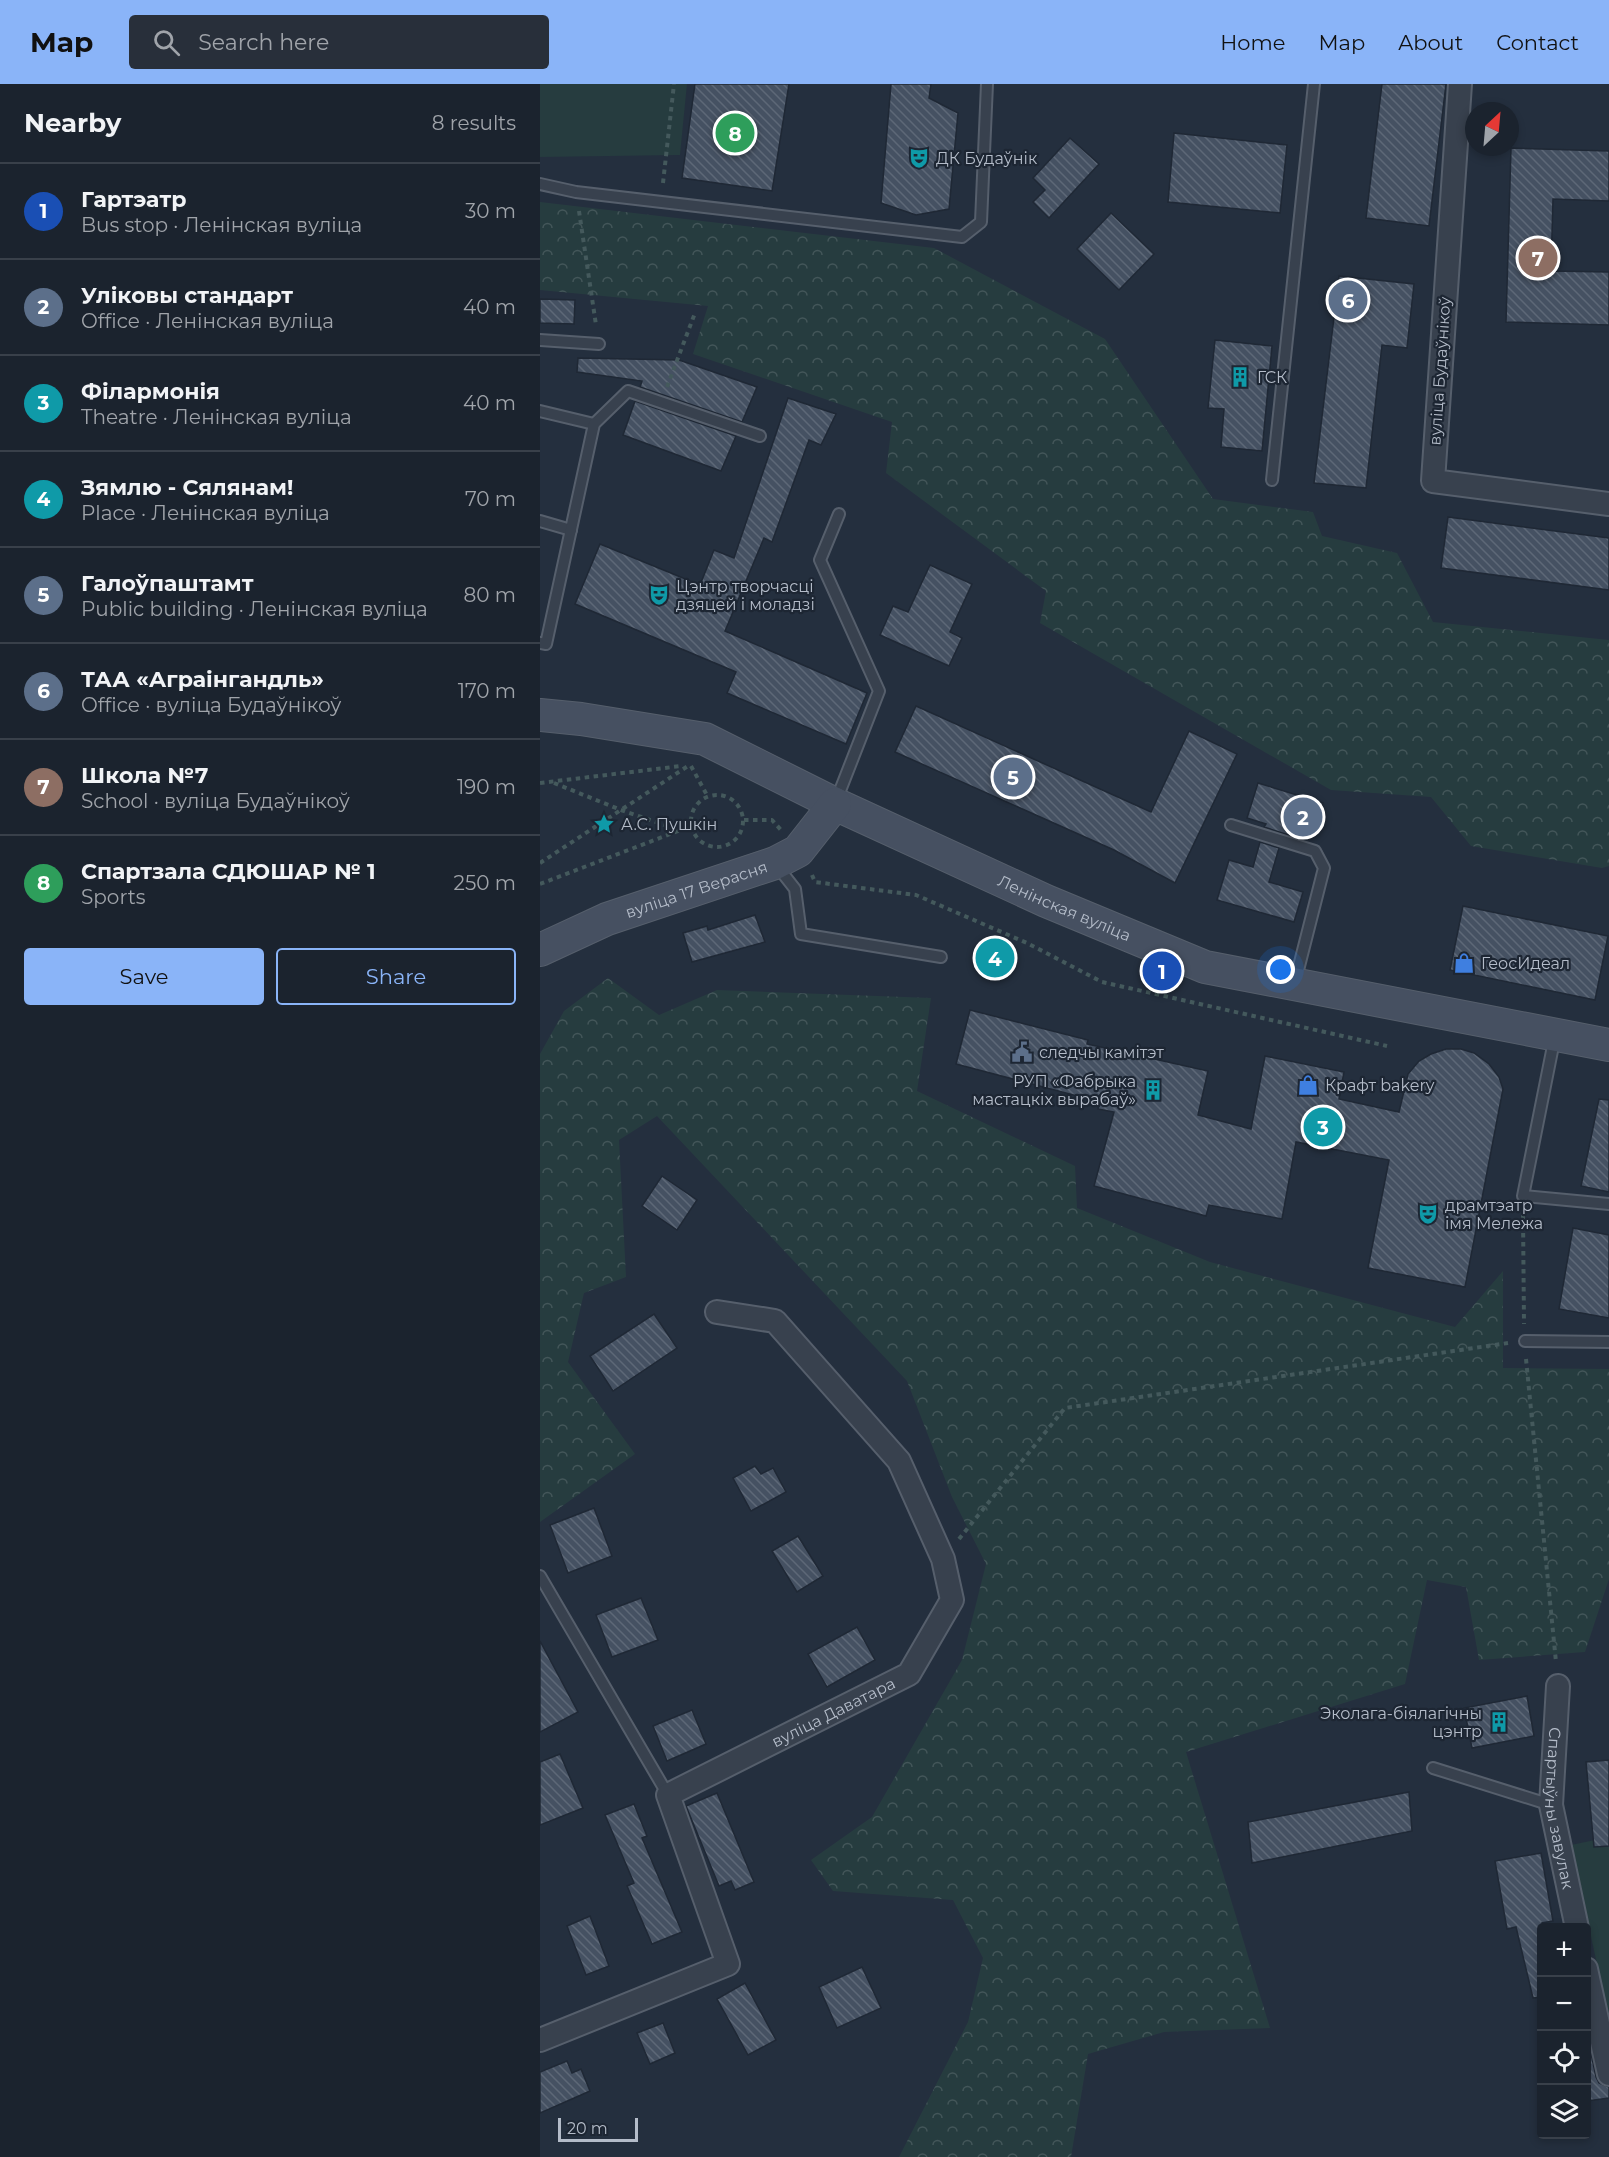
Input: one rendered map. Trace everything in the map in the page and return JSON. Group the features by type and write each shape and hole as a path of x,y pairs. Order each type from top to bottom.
{"main road":[{"name":"Ленінская вуліца","path":"540,715 581,719 705,739 835,804 1046,901 1205,967 1555,1036 1608,1042"},
{"path":"787,857 835,804"},
{"name":"вуліца 17 Верасня","path":"540,950 607,919 787,857"}],"street":[{"name":"вуліца Будаўнікоў","path":"1460,84 1433,481 1609,504"},
{"name":"вуліца Даватара","path":"668,1795 909,1674 952,1600 943,1559 899,1461 775,1321 717,1312"},
{"name":"Спартыўны завулак","path":"1558,1686 1551,1804 1577,1923"},
{"path":"540,2040 728,1964 668,1795"},
{"path":"1589,1977 1609,2074"}],"lane":[{"path":"540,184 576,192 962,237 981,222 987,84"},
{"path":"1272,480 1314,84"},
{"path":"540,340 599,344"},
{"path":"540,643 546,644 594,424 628,391 760,436"},
{"path":"540,411 594,424"},
{"path":"835,804 879,691 820,560 839,514"},
{"path":"540,521 571,530"},
{"path":"1232,825 1315,850 1324,868 1294,985"},
{"path":"787,857 795,889 801,934 941,957"},
{"path":"1555,1036 1523,1196 1609,1204"},
{"path":"1525,1341 1609,1342"},
{"path":"540,1576 668,1795"},
{"path":"1433,1768 1551,1804"}],"path":[{"path":"661,202 674,84"},
{"path":"576,192 599,344"},
{"path":"662,402 695,313"},
{"path":"540,783 690,765"},
{"path":"690,765 708,796"},
{"path":"540,862 690,765"},
{"path":"552,782 621,810 680,830"},
{"path":"716,795 732,799 738,805 744,820 743,828 734,842 726,847 708,847 694,835 691,826 694,808 708,796 716,795"},
{"path":"744,820 772,820 787,857 815,882 916,895 1027,943 1102,982 1387,1046"},
{"path":"540,884 691,826"},
{"path":"1523,1196 1525,1341 1558,1686"},
{"path":"943,1559 1065,1408 1525,1341"}],"green space":[{"path":"540,84 687,84 680,155 540,157"},
{"path":"540,202 934,248 1105,339 1213,499 1313,512 1322,536 1397,553 1433,622 1609,640 1609,866 1602,868 1471,846 1431,797 1331,790 1040,623 1046,591 886,473 892,422 693,354 708,306 540,290"},
{"path":"608,978 659,1015 717,990 931,998 917,1091 1075,1166 1077,1208 1210,1262 1455,1327 1503,1271 1503,1368 1609,1369 1609,1579 1585,1652 1479,1660 1466,1587 1427,1580 1405,1684 1186,1752 1270,2028 1164,2032 1088,2054 1071,2157 899,2157 968,2022 983,1958 953,1900 833,1891 811,1860 872,1817 962,1660 986,1564 952,1497 907,1381 657,1116 619,1140 626,1277 584,1293 568,1362 635,1454 540,1522 540,1054 564,1011"},
{"path":"1609,1837 1609,2019 1591,1937 1591,1923 1588,1923 1571,1845"}],"building":[{"path":"695,84 789,84 772,191 682,178"},
{"name":"ДК Будаўнік","path":"891,84 931,84 929,98 958,113 949,209 916,215 881,203"},
{"path":"1382,84 1446,84 1429,226 1366,218"},
{"path":"1174,133 1287,145 1280,213 1168,202"},
{"path":"1070,138 1099,164 1049,218 1033,202 1045,190 1033,178"},
{"path":"1519,148 1609,151 1609,201 1553,199 1551,271 1609,272 1609,325 1506,322 1511,156 1519,156"},
{"path":"1111,213 1154,254 1119,290 1077,249"},
{"path":"1339,276 1414,284 1407,348 1382,345 1366,488 1314,483"},
{"path":"540,299 575,300 574,324 540,323"},
{"name":"ГСК","path":"1215,340 1272,346 1262,451 1221,447 1224,409 1208,408"},
{"path":"578,358 679,360 757,387 742,422 640,387 642,381 577,372"},
{"path":"788,398 836,414 821,445 809,440 772,542 764,538 725,631 867,693 846,744 727,693 736,672 575,604 600,544 700,585 714,550 734,558"},
{"path":"635,401 736,436 721,471 623,435"},
{"path":"1448,517 1609,538 1609,590 1441,568"},
{"path":"930,565 972,584 950,632 962,638 949,666 880,635 893,606 908,612"},
{"path":"916,706 1151,812 1189,731 1237,754 1175,883 1114,850 895,752"},
{"path":"1258,783 1323,803 1313,836 1299,832 1298,838 1264,827 1266,824 1247,818"},
{"path":"1260,842 1279,848 1269,882 1303,892 1294,922 1217,900 1229,860 1253,867"},
{"path":"1463,906 1608,936 1595,1000 1450,970"},
{"path":"755,915 765,942 692,962 683,933 707,926 708,930"},
{"path":"970,1010 1088,1040 1087,1044 1208,1071 1198,1115 1251,1129 1265,1056 1344,1072 1339,1099 1399,1112 1408,1074 1419,1061 1446,1049 1461,1049 1474,1053 1489,1064 1499,1077 1503,1089 1465,1287 1368,1268 1389,1160 1296,1142 1282,1219 1209,1205 1206,1216 1094,1186 1114,1112 1098,1109 1100,1102 956,1064"},
{"path":"1599,1099 1609,1100 1609,1192 1581,1186"},
{"path":"662,1176 697,1200 677,1230 642,1206"},
{"path":"1573,1228 1609,1235 1609,1318 1559,1309"},
{"path":"654,1314 677,1348 613,1391 590,1356"},
{"path":"755,1466 761,1474 773,1468 786,1492 751,1511 733,1478"},
{"path":"594,1508 612,1556 568,1573 550,1525"},
{"path":"798,1536 823,1576 797,1592 772,1551"},
{"path":"641,1598 658,1640 612,1657 596,1615"},
{"path":"857,1627 875,1660 827,1687 808,1654"},
{"path":"540,1641 578,1712 540,1732"},
{"name":"Эколага-біялагічны цэнтр","path":"1527,1696 1534,1736 1472,1748 1464,1708"},
{"path":"692,1710 706,1744 667,1761 653,1726"},
{"path":"560,1754 583,1808 540,1825 540,1762"},
{"path":"1609,1760 1609,1846 1594,1847 1586,1762"},
{"path":"1409,1792 1412,1831 1252,1863 1248,1822"},
{"path":"717,1793 754,1882 735,1890 731,1881 719,1886 686,1806"},
{"path":"634,1804 647,1836 642,1838 682,1932 652,1944 627,1886 634,1883 605,1815"},
{"path":"1541,1853 1553,1921 1537,1923 1537,1998 1533,1998 1516,1927 1507,1929 1495,1861"},
{"path":"590,1916 609,1966 586,1975 567,1926"},
{"path":"862,1967 881,2008 837,2028 819,1987"},
{"path":"745,1983 776,2040 748,2055 717,1999"},
{"path":"663,2023 675,2053 650,2064 637,2033"},
{"path":"1591,2053 1596,2077 1599,2083 1609,2087 1609,2098 1591,2100"},
{"path":"567,2061 572,2073 581,2069 590,2091 540,2113 540,2072"}],"place":[{"name":"Спартзала СДЮШАР № 1","path":"735,133"},
{"name":"ДК Будаўнік","path":"919,158"},
{"name":"Школа №7","path":"1538,258"},
{"name":"ТАА «Аграінгандль»","path":"1348,300"},
{"name":"ГСК","path":"1240,377"},
{"name":"Цэнтр творчасці дзяцей і моладзі","path":"659,595"},
{"name":"Галоўпаштамт","path":"1013,777"},
{"name":"Уліковы стандарт","path":"1303,817"},
{"name":"А.С. Пушкін","path":"604,824"},
{"name":"Зямлю - Сялянам!","path":"995,958"},
{"name":"ГеосИдеал","path":"1464,963"},
{"name":"Гартэатр","path":"1162,971"},
{"name":"следчы камітэт","path":"1022,1052"},
{"name":"Крафт bakery","path":"1308,1085"},
{"name":"РУП «Фабрыка мастацкіх вырабаў»","path":"1153,1090"},
{"name":"Філармонія","path":"1323,1127"},
{"name":"драмтэатр імя Мележа","path":"1428,1214"},
{"name":"Эколага-біялагічны цэнтр","path":"1499,1722"}]}
